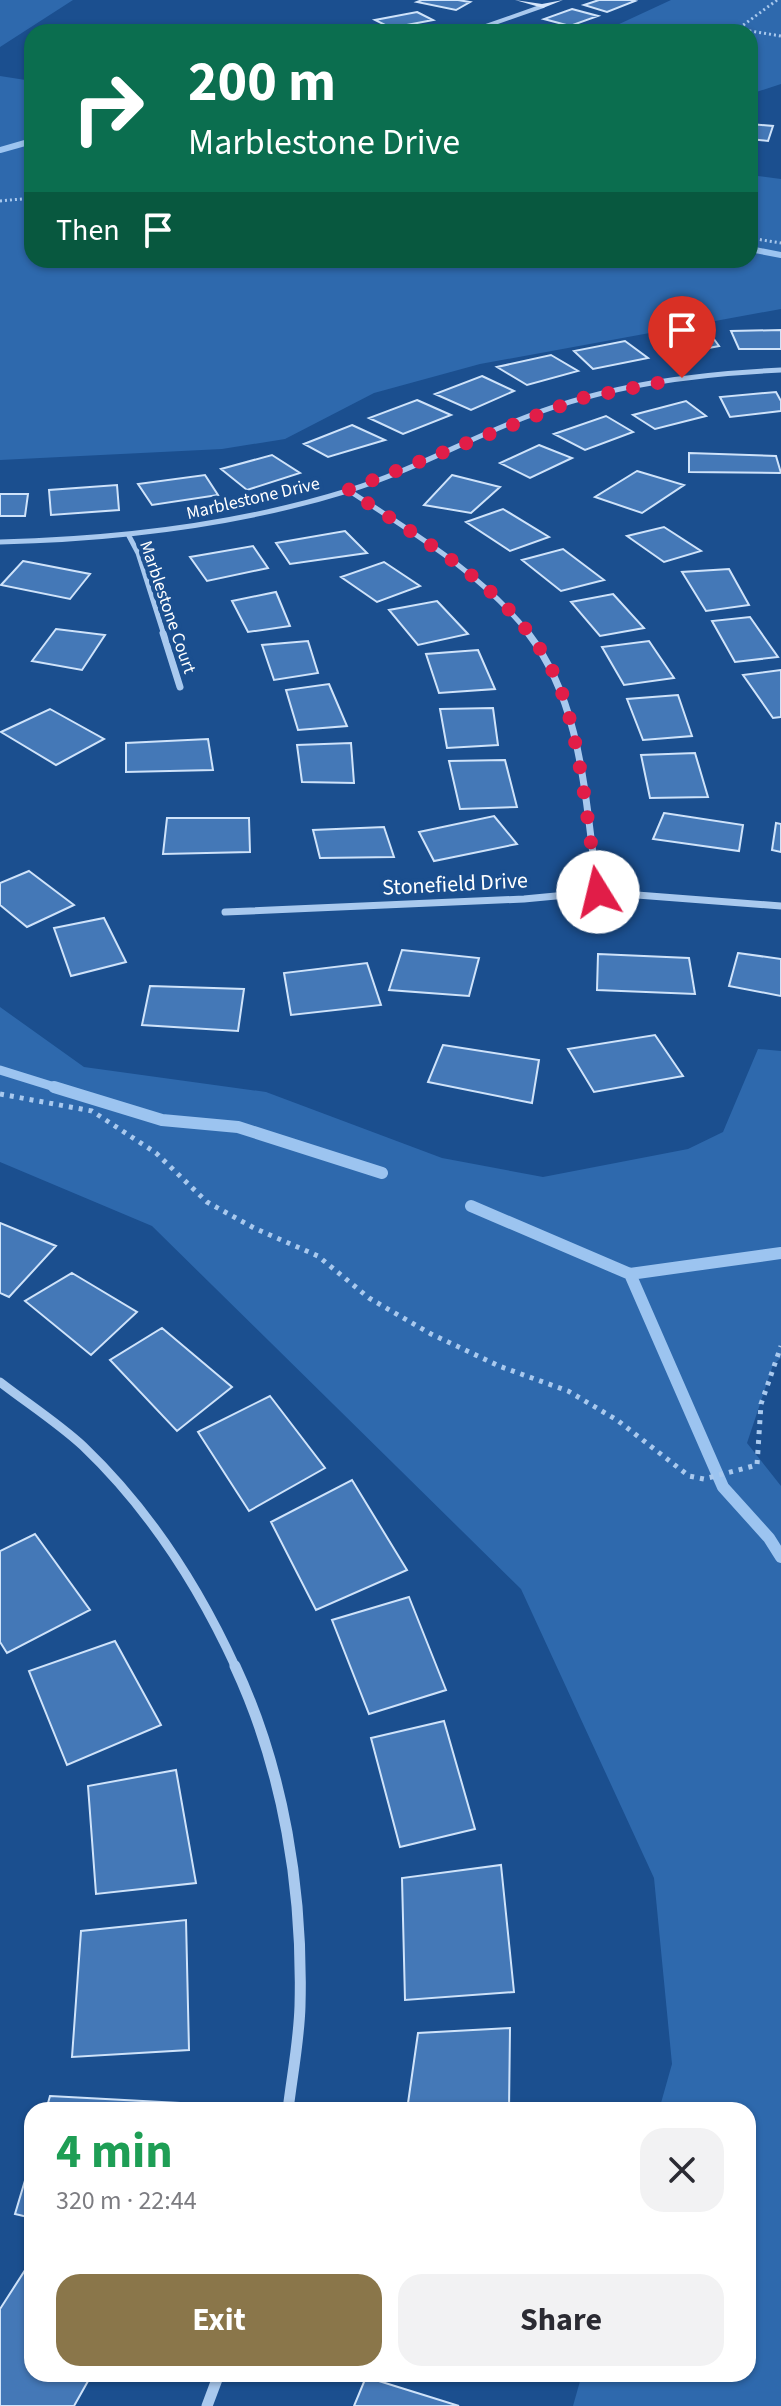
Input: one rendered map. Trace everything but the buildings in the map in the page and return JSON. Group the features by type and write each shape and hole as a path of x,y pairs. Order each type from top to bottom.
{"street":[{"path":"519,0 543,6"},
{"path":"492,24 559,0"},
{"name":"Marblestone Drive","path":"0,542 129,536 229,520 348,490 578,399 660,381 781,370"},
{"path":"348,490 468,572 505,604 536,641 556,677 569,714 598,892"},
{"name":"Marblestone Court","path":"129,536 138,553 180,687"},
{"name":"Stonefield Drive","path":"225,912 524,899 598,892 781,906"},
{"path":"0,1382 90,1454 150,1520 193,1579 244,1681 282,1804 293,1868 300,1998 289,2102"},
{"path":"207,2406 216,2382"}],"path":[{"path":"745,24 777,0"},
{"path":"758,32 781,36"},
{"path":"0,201 24,199"},
{"path":"758,239 781,243"},
{"path":"0,1094 92,1111 156,1153 207,1202 254,1228 318,1256 369,1298 431,1334 499,1366 568,1391 617,1420 689,1476 704,1479 757,1465 756,1426 760,1397 781,1346"}],"shaded area":[{"path":"0,0 73,0 36,24 24,24 24,32 0,47"},
{"path":"671,0 781,0 781,84 758,91 758,24 619,24"},
{"path":"0,76 24,80 24,268 758,268 758,176 781,179 781,309 480,364 374,393 285,439 222,449 0,460"},
{"path":"0,1007 84,1067 266,1092 442,1158 543,1177 688,1149 723,1132 758,1049 781,1051 781,1358 773,1365 747,1443 781,1486 781,2406 573,2406 580,2382 756,2382 756,2102 661,2102 672,2064 654,1878 521,1589 152,1226 0,1162"}],"waterway":[{"path":"0,150 24,143"},
{"path":"758,251 781,255"},
{"path":"0,1070 61,1089"},
{"path":"54,1087 162,1120 238,1127 382,1173"},
{"path":"471,1206 630,1274"},
{"path":"630,1274 781,1253"},
{"path":"630,1274 723,1487 769,1538 781,1557"}],"route":[{"path":"598,892 569,714 556,677 536,641 505,604 468,572 348,490 528,416 578,399 620,388 682,378"}]}
